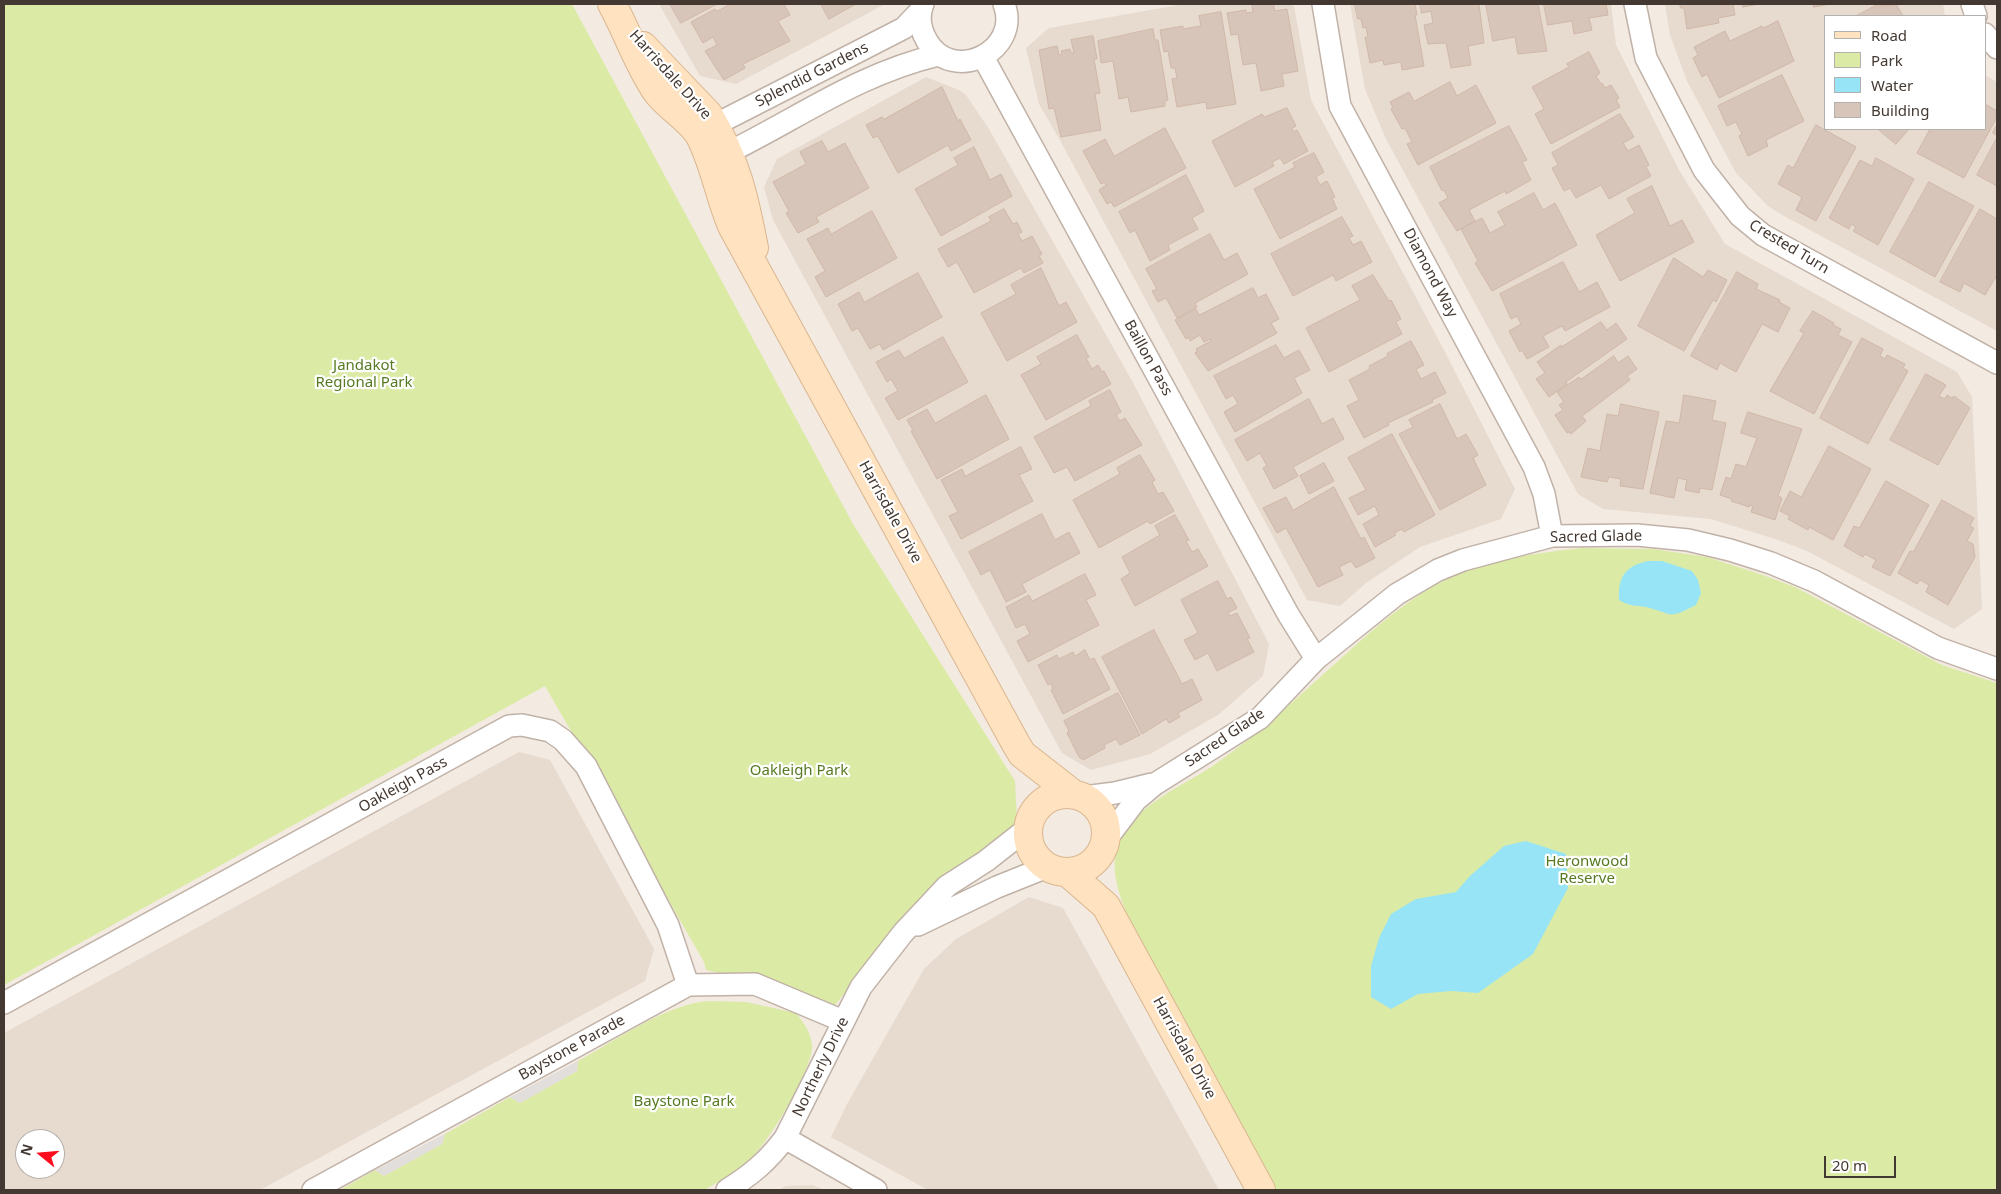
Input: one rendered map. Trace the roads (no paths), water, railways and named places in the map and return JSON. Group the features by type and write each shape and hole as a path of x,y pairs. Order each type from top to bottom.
{"street":[{"path":"922,7 923,35 938,54 959,62 969,62 983,57 997,46 1003,37 1007,17 1005,4"},
{"name":"Diamond Way","path":"1323,4 1340,106 1534,467 1544,494 1552,536"},
{"name":"Crested Turn","path":"1636,4 1642,40 1651,70 1704,170 1740,216 1762,235 1997,364"},
{"name":"Splendid Gardens","path":"707,130 904,28 922,7"},
{"name":"Harrisdale Drive","path":"617,13 669,74 708,114 707,130 720,156 743,192 758,271 1022,754 1031,819"},
{"path":"1986,35 1997,48"},
{"name":"Splendid Gardens","path":"720,156 864,79 901,64 938,54"},
{"name":"Baillon Pass","path":"983,57 1288,614 1316,659"},
{"name":"Sacred Glade","path":"1103,847 1136,800 1155,784 1260,718 1316,659 1396,594 1438,570 1463,560 1552,536 1637,535 1688,540 1730,550 1771,563 1814,581 1938,648 1997,669"},
{"name":"Oakleigh Pass","path":"4,1003 510,726 522,725 550,732 564,740 586,766 668,925 688,984"},
{"name":"Harrisdale Drive","path":"1022,754 1078,795"},
{"name":"Sacred Glade","path":"1078,795 1115,793 1155,784"},
{"path":"1078,795 1102,814 1105,824 1103,847 1092,864 1080,870 1057,870 1036,859 1030,847 1031,819 1051,797 1078,795"},
{"name":"Northerly Drive","path":"727,1190 754,1174 771,1157 785,1138 861,987 902,933 947,886 986,862 1031,819"},
{"name":"Harrisdale Drive","path":"1103,847 1106,906"},
{"name":"Harrisdale Drive","path":"1057,870 1106,906 1261,1190"},
{"name":"Northerly Drive","path":"902,933 997,887 1057,870"},
{"name":"Baystone Parade","path":"313,1190 688,984 755,984 843,1022"},
{"path":"785,1138 876,1190"}],"water":[{"path":"1648,561 1662,561 1692,571 1698,580 1701,593 1696,605 1680,613 1671,614 1630,605 1619,600 1620,585 1628,569"},
{"path":"1526,841 1566,854 1568,888 1533,954 1478,993 1451,991 1418,994 1391,1009 1371,997 1371,966 1379,938 1391,914 1416,899 1456,892 1470,876 1504,846"}],"park label":[{"name":"Jandakot Regional Park","path":"364,374"},
{"name":"Oakleigh Park","path":"799,771"},
{"name":"Heronwood Reserve","path":"1587,870"},
{"name":"Baystone Park","path":"684,1102"}]}
